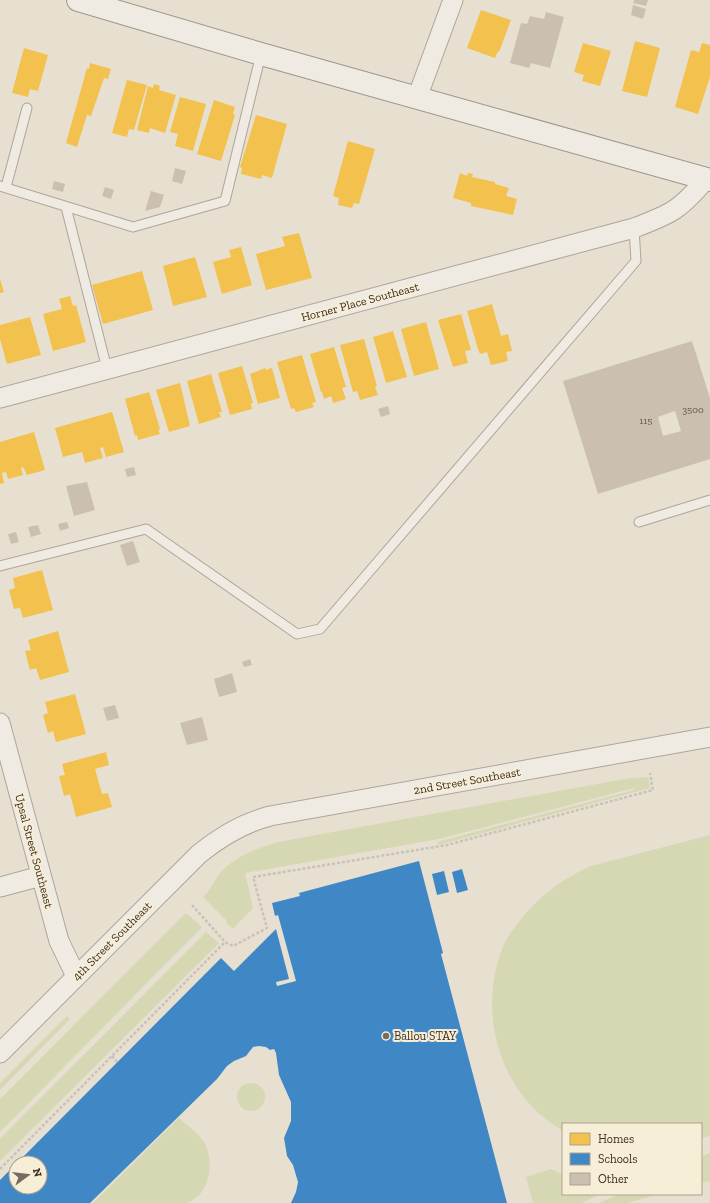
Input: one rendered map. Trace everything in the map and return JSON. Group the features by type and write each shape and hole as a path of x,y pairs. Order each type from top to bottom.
{"main road":[{"path":"78,0 261,54 708,179"}],"street":[{"path":"417,98 453,0"},
{"name":"Horner Place Southeast","path":"0,398 634,228 668,215 689,199 708,179"},
{"name":"Upsal Street Southeast","path":"0,723 59,941 76,976"},
{"name":"2nd Street Southeast","path":"227,834 247,824 270,816 710,736"},
{"name":"4th Street Southeast","path":"0,1053 199,854 227,834"},
{"path":"0,887 41,876"}],"lane":[{"path":"27,108 3,186 133,227 225,201 261,54"},
{"path":"66,207 108,369"},
{"path":"0,566 146,529 297,634 320,629 636,262 634,228"},
{"path":"639,522 710,500"}],"path":[{"path":"192,905 225,942 233,946 267,928 254,876 447,846 653,790 650,773"},
{"path":"0,1169 225,942"},
{"path":"112,1056 117,1062"}],"green space":[{"path":"648,777 650,788 438,845 437,842 634,790 634,788 439,839 245,873 253,908 233,929 203,897 221,872 233,861 255,850 278,842 630,778"},
{"path":"710,835 710,1136 702,1138 702,1123 562,1123 562,1130 543,1117 527,1100 513,1082 503,1061 496,1039 492,994 495,971 505,942 526,913 542,897 569,877 591,866"},
{"path":"186,913 202,927 0,1132 0,1099"},
{"path":"206,932 219,943 0,1161 0,1139"},
{"path":"67,1016 70,1019 0,1090 0,1083"},
{"path":"251,1083 261,1087 265,1097 261,1107 251,1111 241,1107 237,1097 241,1087"},
{"path":"179,1118 200,1137 208,1152 208,1180 199,1195 184,1203 93,1203"},
{"path":"710,1153 710,1181 702,1183 702,1157"},
{"path":"551,1169 562,1174 562,1195 599,1195 581,1203 533,1203 526,1177"},
{"path":"617,1195 656,1195 627,1203 599,1203"}],"building: Homes":[{"path":"481,10 511,20 499,52 498,51 495,58 467,48"},
{"path":"635,41 660,48 647,97 622,91"},
{"path":"583,43 611,51 600,86 582,81 584,75 574,72"},
{"path":"702,43 710,45 710,77 698,114 675,107 691,50 699,52"},
{"path":"24,48 48,55 38,91 30,89 28,97 12,93"},
{"path":"90,63 111,69 108,79 104,78 91,116 87,115 77,147 66,143 87,68 89,69"},
{"path":"127,80 147,85 134,130 129,129 127,137 112,133"},
{"path":"154,84 160,86 159,90 176,95 165,133 150,128 149,133 137,130 148,86 153,88"},
{"path":"180,97 206,104 193,151 175,146 178,134 170,132"},
{"path":"214,100 235,107 233,114 235,115 221,161 197,154"},
{"path":"256,115 287,124 272,178 262,175 261,179 241,174 242,168 240,167"},
{"path":"348,141 375,149 359,204 354,203 352,208 338,205 339,198 333,196"},
{"path":"460,173 467,176 468,173 473,174 472,177 495,182 495,184 509,188 506,196 517,199 513,215 471,206 471,203 453,198"},
{"path":"299,233 312,278 266,290 256,254 285,246 282,237"},
{"path":"241,247 252,285 222,294 213,262 231,257 229,250"},
{"path":"195,257 207,297 173,306 163,266"},
{"path":"142,271 153,310 103,324 92,285"},
{"path":"0,279 4,292 0,293"},
{"path":"70,296 73,306 76,305 86,342 53,351 43,314 62,309 59,299"},
{"path":"492,304 501,336 508,334 512,351 506,352 508,361 491,365 487,352 480,354 467,311"},
{"path":"461,314 471,350 465,351 468,363 453,367 438,320"},
{"path":"30,317 41,355 7,364 0,339 0,325"},
{"path":"426,322 439,369 414,376 401,329"},
{"path":"393,331 407,377 386,383 373,337"},
{"path":"364,339 377,386 375,387 378,395 360,400 357,391 353,392 340,345"},
{"path":"334,347 346,387 342,388 346,399 333,403 331,396 324,399 310,354"},
{"path":"302,355 316,402 312,403 314,407 296,412 294,408 291,409 277,362"},
{"path":"242,366 253,403 251,403 252,409 230,415 218,373"},
{"path":"265,368 266,370 272,368 280,398 258,404 250,374"},
{"path":"211,374 222,412 219,412 221,417 199,424 187,381"},
{"path":"180,383 190,426 169,432 156,390"},
{"path":"149,392 160,429 158,430 160,434 138,440 137,435 135,436 125,399"},
{"path":"112,412 124,452 106,457 103,447 100,448 103,458 85,463 82,452 63,457 55,428"},
{"path":"34,432 45,470 27,475 23,467 21,468 23,475 8,479 6,472 2,473 4,483 0,484 0,442"},
{"path":"42,570 53,610 23,618 20,608 14,609 9,590 15,588 13,578"},
{"path":"58,631 69,672 40,680 36,668 30,670 25,651 31,650 28,640"},
{"path":"75,694 86,734 56,742 53,731 48,733 43,715 48,713 45,702"},
{"path":"106,752 109,765 95,769 102,794 108,793 112,807 76,817 70,794 64,796 59,776 65,775 62,764"}],"building: Schools":[{"path":"419,861 443,953 441,954 507,1203 291,1203 296,1192 298,1182 293,1165 287,1156 284,1138 291,1121 291,1102 279,1075 276,1053 274,1049 270,1050 266,1047 259,1046 253,1047 246,1056 227,1066 217,1079 90,1203 0,1203 0,1180 8,1172 8,1195 48,1195 48,1155 25,1155 221,958 234,971 276,929 289,979 276,982 277,986 296,981 278,915 275,916 272,903 300,896 299,893"},
{"path":"462,869 468,890 457,893 452,872"},
{"path":"444,871 449,892 437,895 432,874"}],"building: Other":[{"path":"634,0 648,0 646,6 633,3"},
{"path":"633,5 646,9 643,19 631,15"},
{"path":"546,12 564,17 550,68 531,63 529,68 510,63 521,23 527,24 530,16 544,19"},
{"path":"175,168 186,171 182,184 172,181"},
{"path":"54,181 65,184 63,192 52,189"},
{"path":"105,187 114,190 111,199 102,196"},
{"path":"151,191 164,195 160,207 145,211"},
{"path":"692,341 710,398 710,459 598,494 563,381","holes":["675,411 681,431 663,436 658,417"]},
{"path":"388,406 390,414 381,417 378,409"},
{"path":"134,467 136,475 127,477 125,469"},
{"path":"87,482 95,510 74,516 66,486"},
{"path":"67,522 69,528 60,531 58,524"},
{"path":"38,525 41,534 31,537 28,527"},
{"path":"16,532 19,542 11,544 8,534"},
{"path":"133,541 140,562 127,566 120,545"},
{"path":"250,659 252,665 244,667 242,662"},
{"path":"232,673 237,692 219,697 214,679"},
{"path":"115,705 119,718 107,721 103,708"},
{"path":"202,717 208,740 187,745 180,723"}],"place":[{"name":"Ballou STAY","path":"386,1036"}]}
